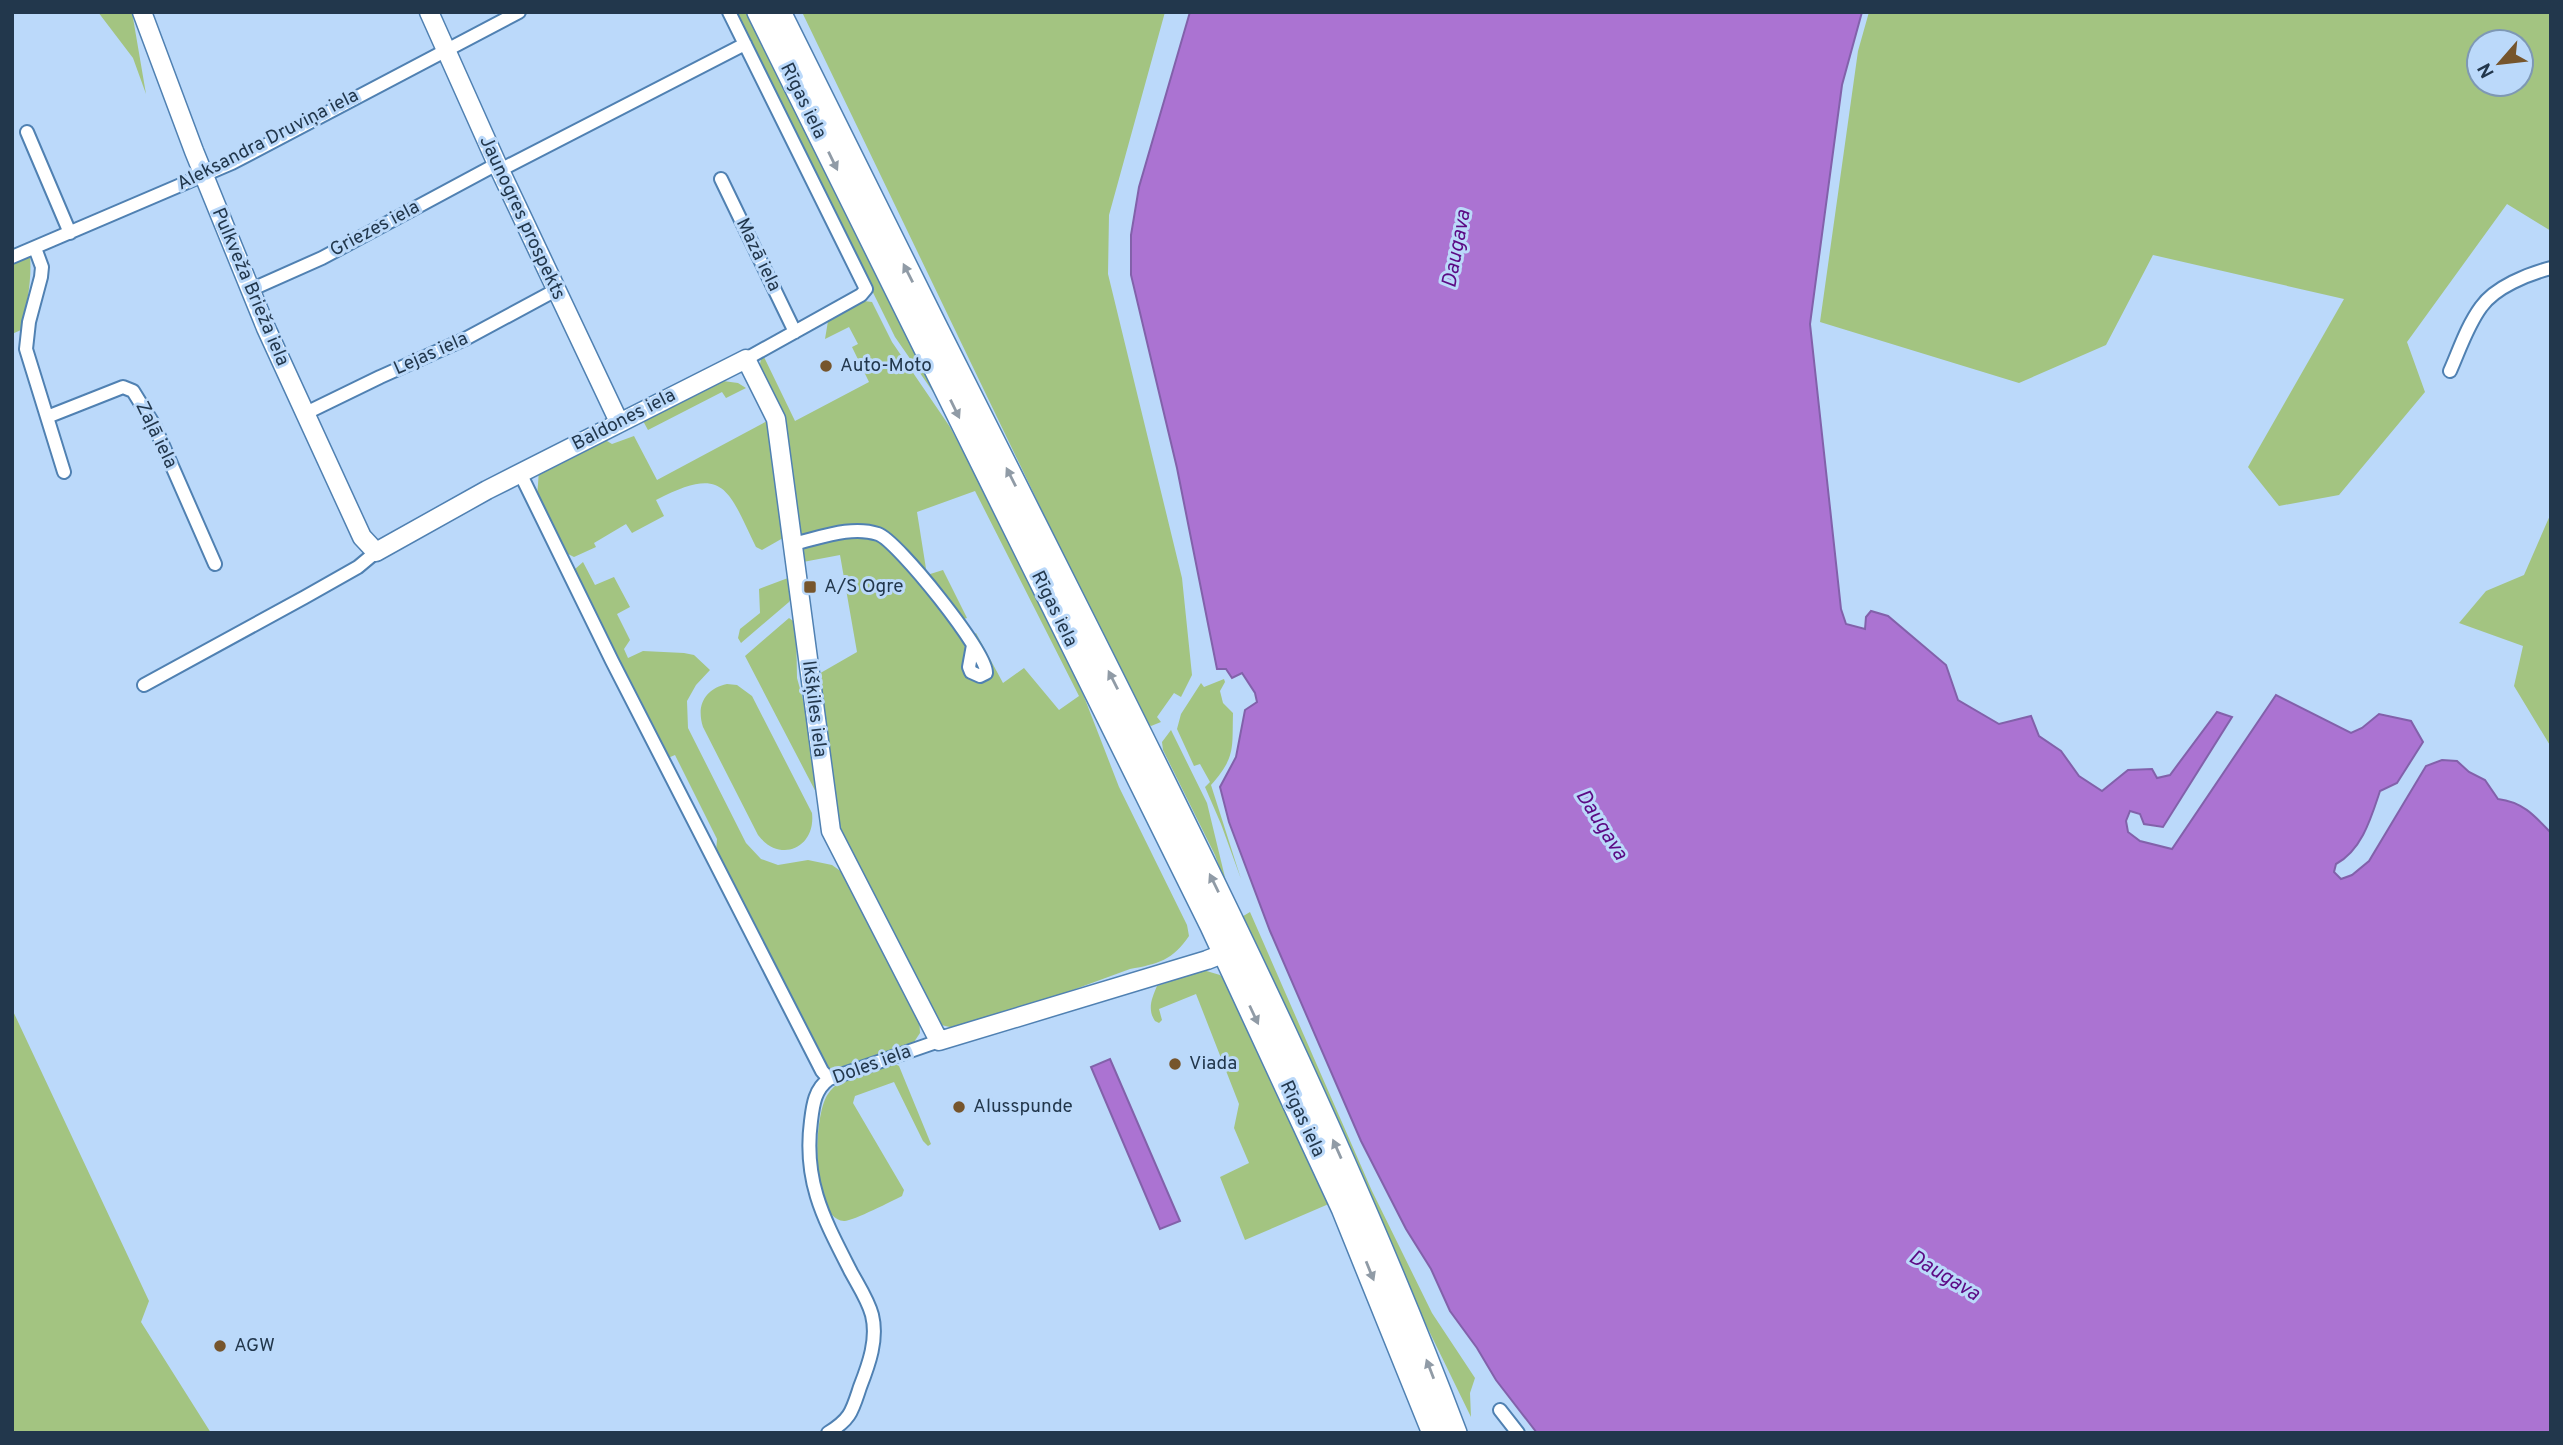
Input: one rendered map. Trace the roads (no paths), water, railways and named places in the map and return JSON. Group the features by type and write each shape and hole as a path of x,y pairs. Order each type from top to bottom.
{"highway":[{"name":"Rīgas iela","path":"759,12 1234,949"},
{"name":"Rīgas iela","path":"779,12 1234,949 1353,1206"},
{"path":"1353,1206 1434,1433"},
{"path":"1353,1206 1400,1294 1455,1433"}],"street":[{"name":"Pulkveža Brieža iela","path":"142,12 250,290 362,537 376,552"},
{"name":"Jaunogres prospekts","path":"429,12 498,167 619,422"},
{"name":"Aleksandra Druviņa iela","path":"12,257 261,148 519,12"},
{"path":"729,12 745,44"},
{"name":"Griezes iela","path":"250,290 322,258 745,44"},
{"name":"Baldones iela","path":"144,685 316,591 367,561 376,552 520,473 746,359 866,289 745,44"},
{"path":"27,131 70,233"},
{"name":"Mazā iela","path":"721,178 795,332"},
{"path":"35,248 41,277 29,323 26,349 64,472"},
{"path":"2450,371 2482,306 2502,289 2535,272 2551,268"},
{"name":"Lejas iela","path":"304,414 465,339 556,290"},
{"name":"Ikšķiles iela","path":"746,359 776,419 831,831 939,1041"},
{"name":"Zaļā iela","path":"47,417 123,387 133,391 154,425 215,564"},
{"path":"520,473 612,661 829,1079"},
{"path":"793,544 861,530 883,535 951,613 973,645"},
{"name":"Doles iela","path":"838,1430 850,1417 868,1366 874,1329 867,1303 822,1214 812,1183 809,1147 812,1113 814,1096 822,1083 939,1041 1207,960 1234,949"},
{"path":"1500,1410 1518,1433"}],"water":[{"name":"Daugava","path":"1190,12 1862,12 1842,85 1810,324 1841,609 1846,624 1865,629 1866,617 1871,611 1888,616 1946,665 1958,700 1999,724 2031,716 2039,736 2061,751 2079,776 2102,791 2128,770 2152,769 2157,778 2170,775 2217,712 2232,717 2163,827 2144,824 2140,814 2130,811 2126,821 2128,832 2140,841 2172,849 2276,695 2351,733 2379,714 2411,721 2423,742 2397,783 2380,791 2359,842 2336,864 2334,872 2341,879 2352,875 2369,861 2426,766 2442,760 2457,761 2469,772 2485,780 2498,799 2522,807 2551,833 2551,1433 1537,1433 1496,1380 1450,1311 1431,1269 1406,1229 1361,1141 1270,931 1229,822 1220,787 1236,757 1245,710 1257,702 1255,693 1242,673 1232,678 1226,669 1217,669 1177,468 1131,275 1131,235 1139,187"},
{"path":"1110,1059 1180,1221 1160,1229 1091,1067"}],"place":[{"name":"Auto-Moto","path":"826,366"},
{"name":"A/S Ogre","path":"810,587"},
{"name":"Viada","path":"1175,1064"},
{"name":"Alusspunde","path":"959,1107"},
{"name":"AGW","path":"220,1346"}]}
